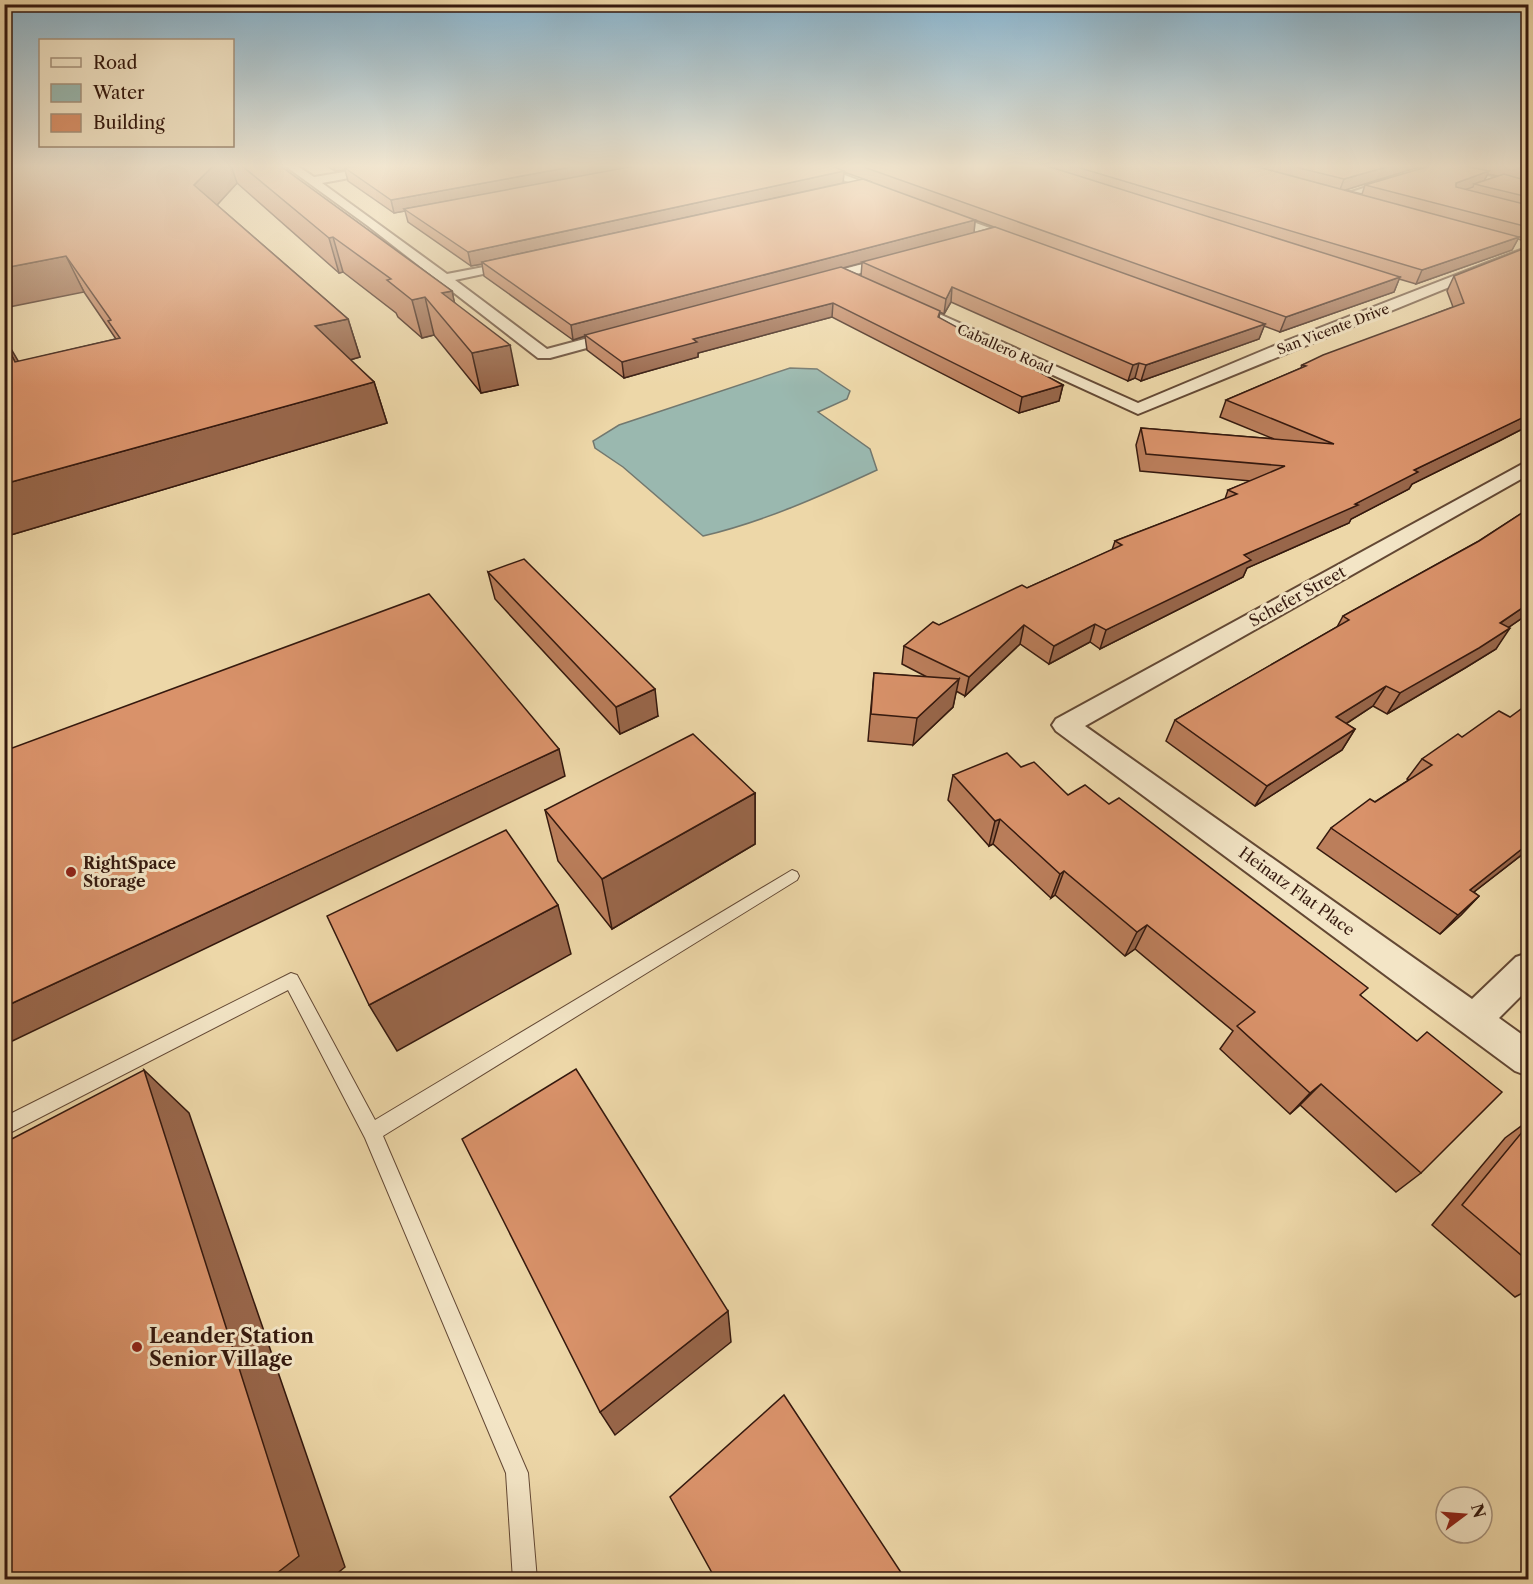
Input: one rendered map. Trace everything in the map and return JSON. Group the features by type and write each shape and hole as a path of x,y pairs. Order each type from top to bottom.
{"street":[{"path":"397,239 544,356 635,330"},
{"path":"970,240 974,239"},
{"path":"1006,239 1037,250"},
{"path":"1507,242 1528,249"},
{"name":"San Vicente Drive","path":"1138,409 1528,249"},
{"path":"794,286 916,254"},
{"path":"446,279 538,258"},
{"path":"839,274 860,284"},
{"path":"1401,287 1423,294"},
{"name":"Caballero Road","path":"903,303 1138,409"},
{"path":"1270,336 1292,344"},
{"name":"Schefer Street","path":"1065,725 1528,467"},
{"name":"Heinatz Flat Place","path":"1065,725 1528,1059"},
{"path":"1475,1019 1528,967"}],"lane":[{"path":"372,1132 792,876"},
{"path":"4,1127 291,980 372,1132 517,1473 525,1580"}],"water":[{"path":"790,368 817,369 850,391 847,399 818,412 870,449 877,470 770,516 703,536 623,467 595,448 593,441 619,425"}],"building":[{"path":"4,239 256,239 348,319 315,326 374,382 4,484 4,340 15,362 120,338 108,321 111,320 66,256 4,268"},
{"path":"336,239 380,239 452,291 442,293 510,345 472,353 425,297 412,300 387,280 391,279"},
{"path":"449,239 529,239 468,252"},
{"path":"588,239 902,239 571,325 482,262"},
{"path":"950,239 1028,239 1265,324 1146,365 1139,363 1133,365 952,287 946,299 862,262"},
{"path":"1066,239 1279,239 1400,277 1286,317"},
{"path":"1318,239 1513,239 1422,270"},
{"path":"1528,247 1528,415 1414,470 1418,472 1355,504 1358,505 1244,555 1251,560 1106,630 1095,624 1054,646 1024,625 969,677 904,646 933,622 939,625 1022,585 1027,588 1122,545 1115,541 1237,494 1228,490 1285,466 1146,454 1141,428 1334,444 1226,400 1306,366 1302,365 1323,355 1464,303 1454,276"},
{"path":"841,267 940,311 938,317 1063,385 1022,397 833,303 693,339 697,342 622,362 585,335"},
{"path":"1528,509 1528,604 1500,623 1510,628 1400,693 1386,686 1336,717 1355,729 1267,786 1175,720 1349,620 1343,616 1479,541"},
{"path":"524,559 655,689 616,707 488,572"},
{"path":"429,594 559,749 4,1007 4,751"},
{"path":"874,673 959,679 917,718 871,714"},
{"path":"1528,704 1528,844 1470,890 1479,896 1458,915 1331,828 1370,799 1375,802 1432,765 1422,759 1458,734 1462,737 1499,711 1510,717"},
{"path":"693,734 755,793 602,879 545,810"},
{"path":"1007,753 1021,767 1034,762 1068,795 1085,785 1109,804 1119,798 1368,988 1360,995 1417,1041 1427,1032 1502,1092 1421,1173 1321,1084 1310,1093 1237,1026 1255,1012 1147,925 1137,932 1064,871 1060,874 1000,819 995,821 953,775"},
{"path":"506,830 558,905 369,1005 327,916"},
{"path":"576,1069 728,1311 600,1412 462,1139"},
{"name":"Leander Station Senior Village","path":"144,1070 299,1556 268,1580 4,1580 4,1143"},
{"path":"1528,1125 1528,1261 1462,1205"},
{"path":"784,1395 906,1580 716,1580 670,1497"}],"place":[{"name":"RightSpace Storage","path":"71,872"},
{"name":"Leander Station Senior Village","path":"137,1347"}]}
